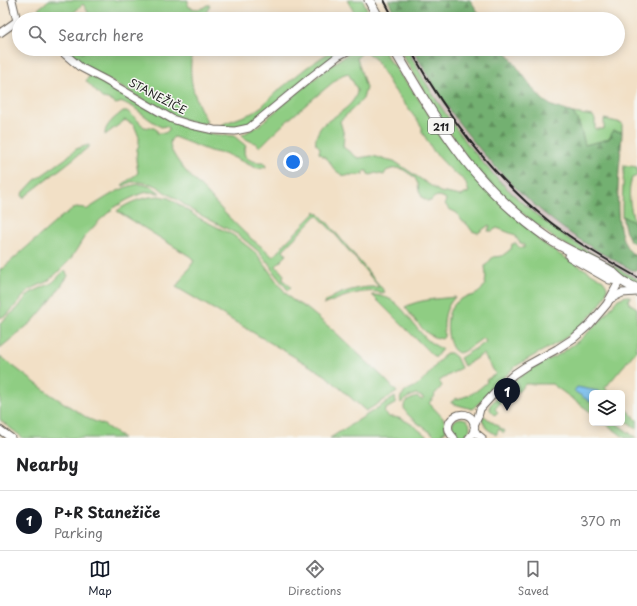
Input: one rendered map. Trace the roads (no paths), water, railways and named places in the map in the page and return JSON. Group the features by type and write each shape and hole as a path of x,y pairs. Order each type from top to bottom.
{"main road":[{"path":"369,0 375,12"},
{"name":"211","path":"398,56 450,139 481,179 514,211 560,247 576,253 613,273 620,280 637,289"}],"street":[{"path":"12,0 15,12"},
{"path":"0,33 12,25"},
{"name":"STANEŽIČE","path":"67,56 80,67 172,118 191,125 214,130 235,131 249,128 338,56"},
{"path":"469,438 472,435 480,409 501,386 514,374 532,362 558,349 590,324 610,299 620,280"},
{"path":"610,299 622,293 637,292"},
{"path":"454,438 448,429 449,422 458,415 465,415 474,410 480,409"},
{"path":"465,415 472,420 476,434 482,438"},
{"path":"0,430 11,438"}],"water":[{"path":"577,387 593,390 589,390 589,401 574,391"}],"railway":[{"path":"384,0 390,12"},
{"path":"414,56 439,97 471,143 528,204 560,230 592,251 637,277"}],"place":[{"name":"P+R Stanežiče","path":"507,411"}]}
